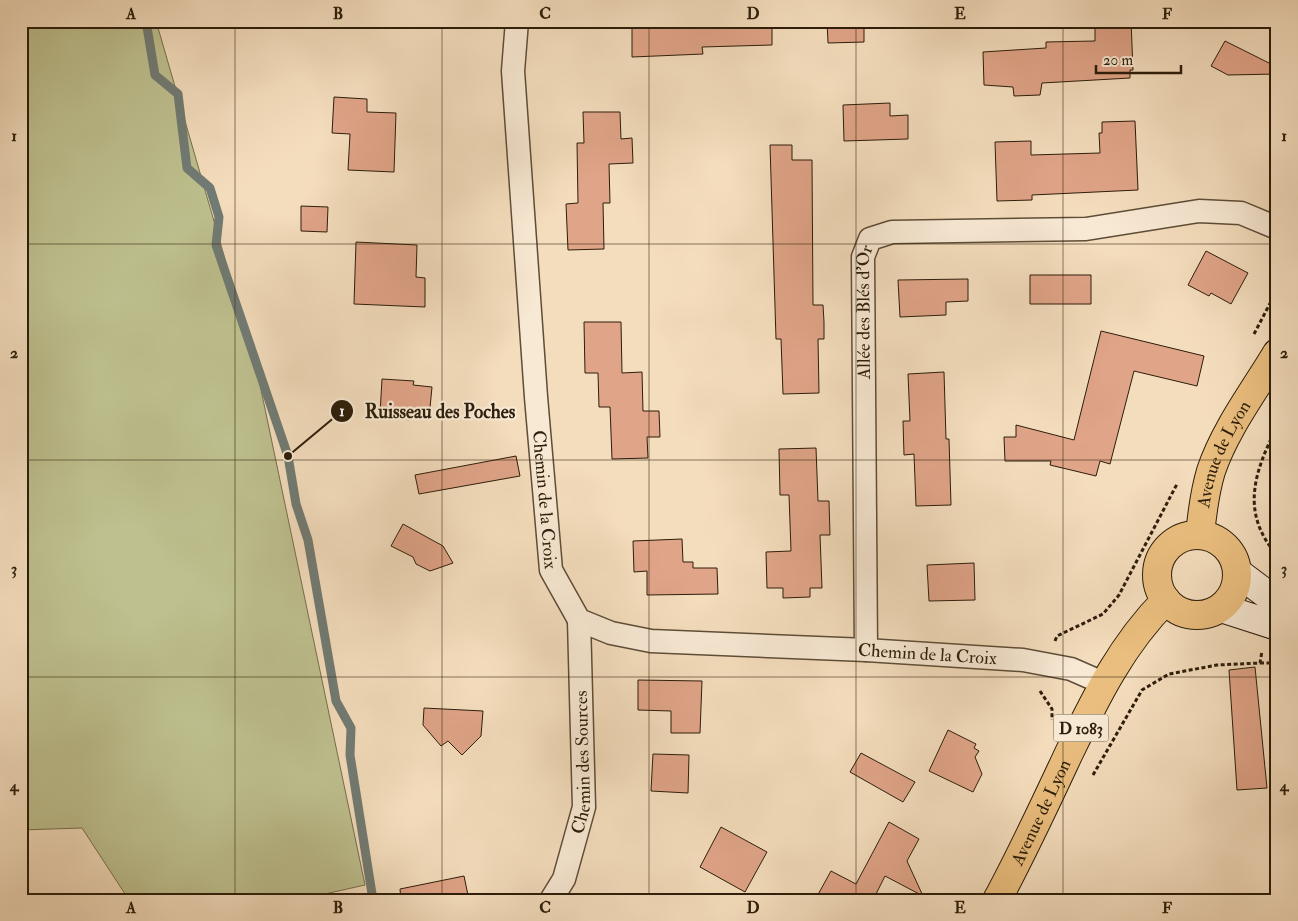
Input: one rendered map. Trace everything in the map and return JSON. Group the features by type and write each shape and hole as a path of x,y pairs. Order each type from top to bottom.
{"main road":[{"name":"Avenue de Lyon","path":"1200,535 1204,500 1212,470 1229,434 1277,353"},
{"path":"1200,535 1214,538 1226,547 1234,559 1237,572 1236,586 1230,598 1221,608 1198,616 1175,608 1166,600 1158,582 1161,557 1168,547 1178,539 1200,535"},
{"name":"Avenue de Lyon","path":"997,900 1015,868 1103,683 1142,625 1166,600"}],"street":[{"name":"Chemin de la Croix","path":"517,21 513,71 536,398 552,570 579,620 611,633 651,641 866,650 1024,660 1071,669 1103,683"},
{"name":"Allée des Blés d'Or","path":"866,650 863,256 870,239 892,232 1086,229 1199,211 1241,213 1277,228"},
{"path":"1237,572 1273,617"},
{"path":"1221,608 1273,617"},
{"name":"Chemin des Sources","path":"551,900 564,879 584,807 579,620"}],"path":[{"path":"1250,342 1277,290"},
{"path":"1277,427 1265,450 1253,487 1256,514 1264,541 1277,555"},
{"path":"1052,722 1052,709 1037,687 1057,636 1103,614 1119,595 1178,482"},
{"path":"1260,663 1273,617"},
{"path":"1091,776 1142,690 1169,674 1217,665 1277,663"}],"green space":[{"path":"21,21 156,21 256,366 365,885 298,900 129,900 82,828 21,830"}],"building":[{"path":"632,21 772,21 772,45 702,47 703,54 632,57"},
{"path":"827,21 864,21 864,42 828,43"},
{"path":"1095,21 1131,21 1133,70 1130,70 1130,78 1042,83 1040,95 1014,96 1013,87 984,85 983,52 1046,48 1046,42 1095,41"},
{"path":"1225,41 1277,67 1277,74 1228,75 1211,66"},
{"path":"334,97 367,99 367,112 396,113 394,172 348,170 350,134 332,133"},
{"path":"890,103 890,116 908,115 908,139 844,141 843,105"},
{"path":"583,112 620,112 621,139 632,138 633,163 609,164 610,203 603,203 604,249 568,250 566,204 578,203 577,143 584,143"},
{"path":"1135,121 1138,190 1032,195 1032,200 997,201 995,142 1031,141 1031,155 1100,153 1099,133 1102,133 1102,122"},
{"path":"770,145 792,145 792,160 812,160 813,305 823,305 824,322 824,339 818,339 819,393 783,394 781,339 776,339"},
{"path":"301,206 328,207 327,232 301,231"},
{"path":"356,242 417,245 416,277 425,278 425,307 354,304"},
{"path":"1206,251 1248,273 1231,304 1211,293 1209,296 1188,285"},
{"path":"1030,275 1091,275 1091,304 1030,304"},
{"path":"968,279 968,301 946,302 946,315 900,317 898,280"},
{"path":"584,322 621,322 622,373 642,372 643,411 659,411 660,437 647,437 648,458 612,459 610,407 599,407 598,373 585,373"},
{"path":"1101,331 1204,356 1197,386 1134,371 1110,464 1100,461 1096,476 1050,465 1051,461 1005,461 1004,437 1016,437 1016,425 1074,440"},
{"path":"944,372 946,439 949,439 951,505 916,506 914,454 904,455 903,421 910,421 908,374"},
{"path":"382,379 414,381 413,385 432,387 429,418 416,417 408,420 401,415 380,414"},
{"path":"816,448 818,501 829,501 830,535 820,535 822,588 810,588 810,597 783,598 783,588 767,588 766,552 791,551 789,495 780,495 779,449"},
{"path":"516,456 520,476 419,494 415,475"},
{"path":"403,524 443,546 453,563 430,571 416,564 413,557 391,546"},
{"path":"682,539 683,562 693,562 693,568 717,568 718,594 647,595 647,571 634,572 633,541"},
{"path":"974,563 975,600 929,601 927,565"},
{"path":"1255,667 1267,788 1237,790 1229,670"},
{"path":"638,680 702,681 700,733 671,733 671,711 638,710"},
{"path":"424,708 483,711 481,736 462,755 448,741 441,746 423,725"},
{"path":"948,730 976,744 974,748 979,751 975,757 982,774 973,792 929,771"},
{"path":"861,753 915,782 903,802 850,772"},
{"path":"653,754 689,755 688,793 651,791"},
{"path":"889,822 919,839 907,861 923,896 885,876 876,894 886,900 815,900 831,871 856,884"},
{"path":"721,827 767,852 745,892 700,867"},
{"path":"464,876 469,900 401,900 400,889"}],"waterway":[{"path":"146,21 155,75 178,94 187,168 210,188 219,217 216,245 288,456 296,504 308,540 336,701 351,728 350,755 373,900"}],"place":[{"name":"Ruisseau des Poches","path":"288,456"}]}
